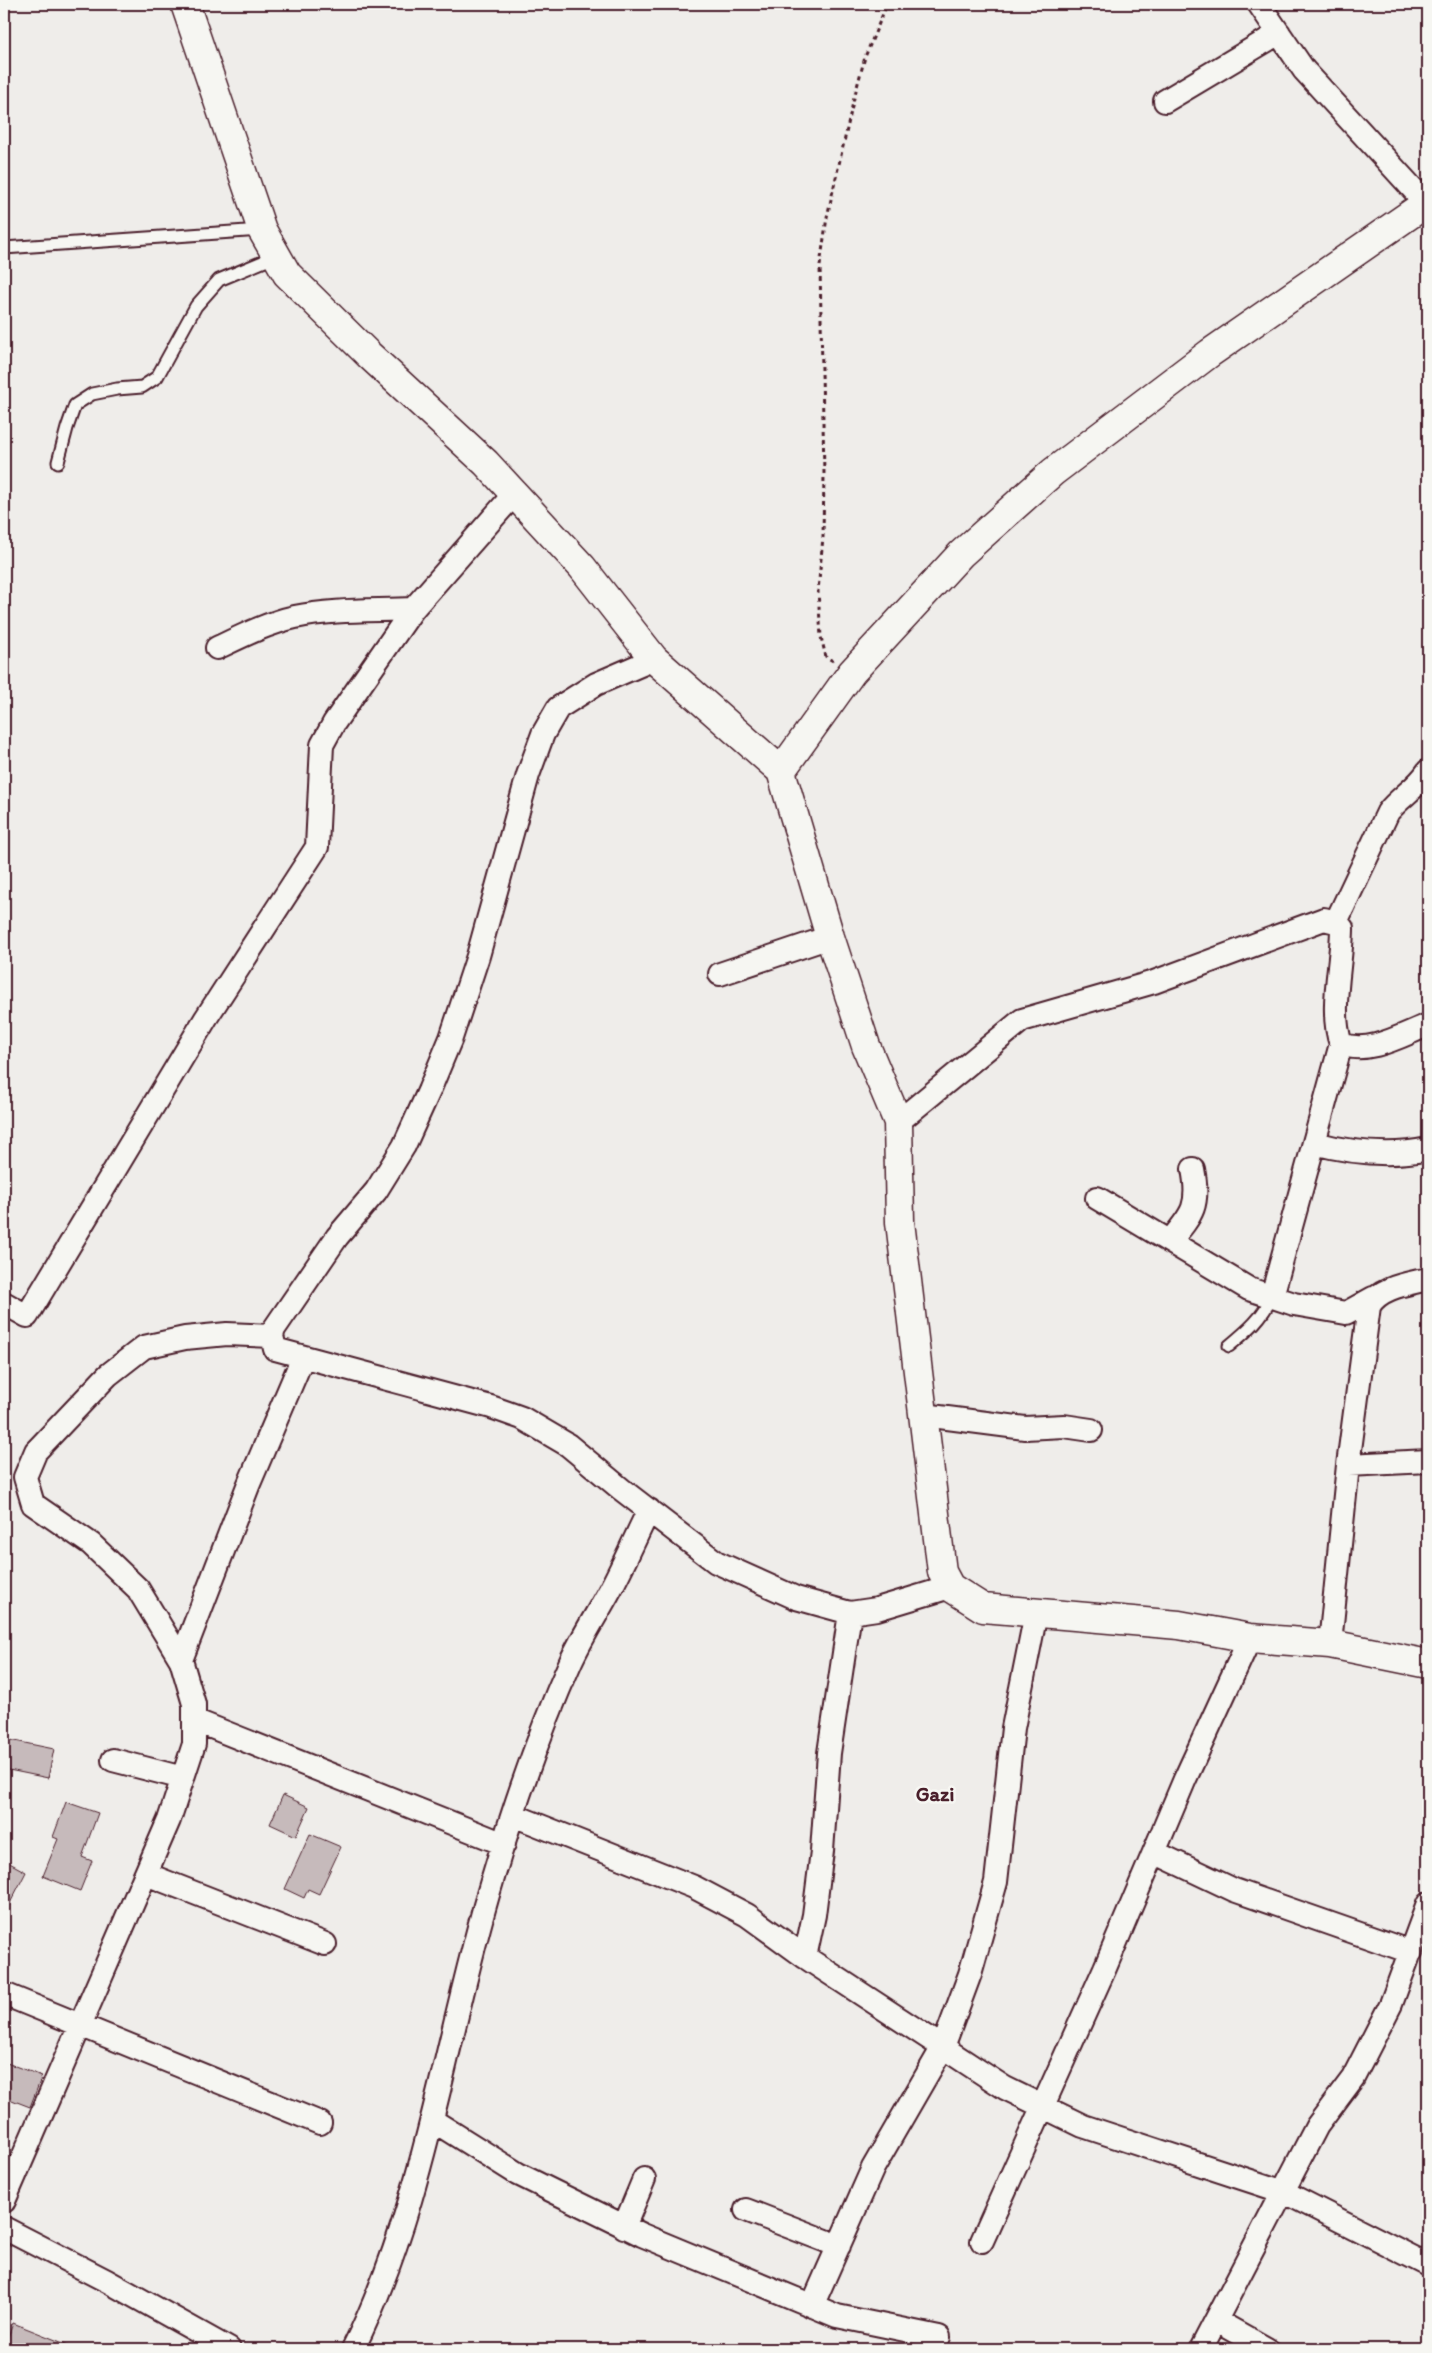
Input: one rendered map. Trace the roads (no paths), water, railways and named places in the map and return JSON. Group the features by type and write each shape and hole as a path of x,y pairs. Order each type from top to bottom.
{"street":[{"path":"185,4 262,230 287,274 369,355 486,463 582,567 654,659 781,771 830,937 866,1046 898,1122 900,1222 942,1572 950,1588 983,1608 1179,1625 1250,1638 1330,1644 1428,1664"},
{"path":"781,771 852,672 961,554 1054,472 1210,353 1426,202 1304,70 1259,4"},
{"path":"1164,101 1279,33"},
{"path":"4,1303 27,1316 206,1018 318,847 322,745 334,724 413,609 514,493"},
{"path":"217,648 256,630 295,617 346,612 413,609"},
{"path":"654,659 596,684 558,708 543,734 528,775 478,956 451,1038 429,1091 404,1146 376,1191 337,1237 274,1329 272,1336 275,1349 491,1407 522,1418 568,1445 716,1562 796,1598 850,1613 877,1609 950,1588"},
{"path":"1336,922 1388,812 1400,798 1422,780 1428,771"},
{"path":"898,1122 1022,1020 1154,982 1324,919 1336,922 1342,928 1336,1008 1338,1034 1341,1044 1272,1296"},
{"path":"720,974 830,937"},
{"path":"1341,1044 1351,1048 1363,1048 1428,1025"},
{"path":"1314,1143 1352,1152 1395,1154 1428,1150"},
{"path":"1170,1241 1187,1221 1195,1205 1197,1189 1193,1169"},
{"path":"1098,1198 1249,1288 1294,1304 1346,1313 1396,1287 1428,1279"},
{"path":"1330,1644 1348,1465 1368,1314 1374,1298"},
{"path":"4,2201 169,1820 194,1744 194,1704 181,1660 138,1589 91,1544 33,1504 24,1477 36,1451 108,1375 144,1347 184,1338 226,1334 272,1336"},
{"path":"181,1660 248,1486 303,1357"},
{"path":"924,1415 1003,1427 1064,1426 1091,1430"},
{"path":"1348,1465 1428,1461"},
{"path":"353,2349 380,2289 424,2158 469,1965 504,1844 537,1741 572,1659 611,1588 649,1510"},
{"path":"805,1957 815,1906 822,1851 828,1761 850,1613"},
{"path":"812,2306 873,2168 943,2047 970,1974 996,1882 1013,1728 1036,1613"},
{"path":"982,2241 1105,1968 1185,1779 1250,1638"},
{"path":"194,1720 504,1844"},
{"path":"113,1760 183,1778"},
{"path":"513,1815 694,1887 747,1915 805,1957 1005,2088 1083,2126 1284,2192 1428,2265"},
{"path":"1154,1852 1234,1890 1410,1952"},
{"path":"146,1874 325,1944"},
{"path":"1201,2349 1317,2126 1353,2078 1391,2004 1428,1904"},
{"path":"4,1994 320,2123"},
{"path":"432,2120 518,2174 624,2227 837,2316 939,2337"},
{"path":"624,2227 644,2179"},
{"path":"746,2210 839,2246"},
{"path":"4,2228 107,2281 202,2343 229,2349"},
{"path":"1217,2321 1267,2349"}],"lane":[{"path":"4,248 262,230"},
{"path":"58,462 66,428 76,405 92,394 117,389 142,388 158,377 196,306 219,280 277,256"},
{"path":"1229,1346 1250,1329 1266,1311 1272,1296"}],"district":[{"name":"Gazi","path":"935,1794"}]}
